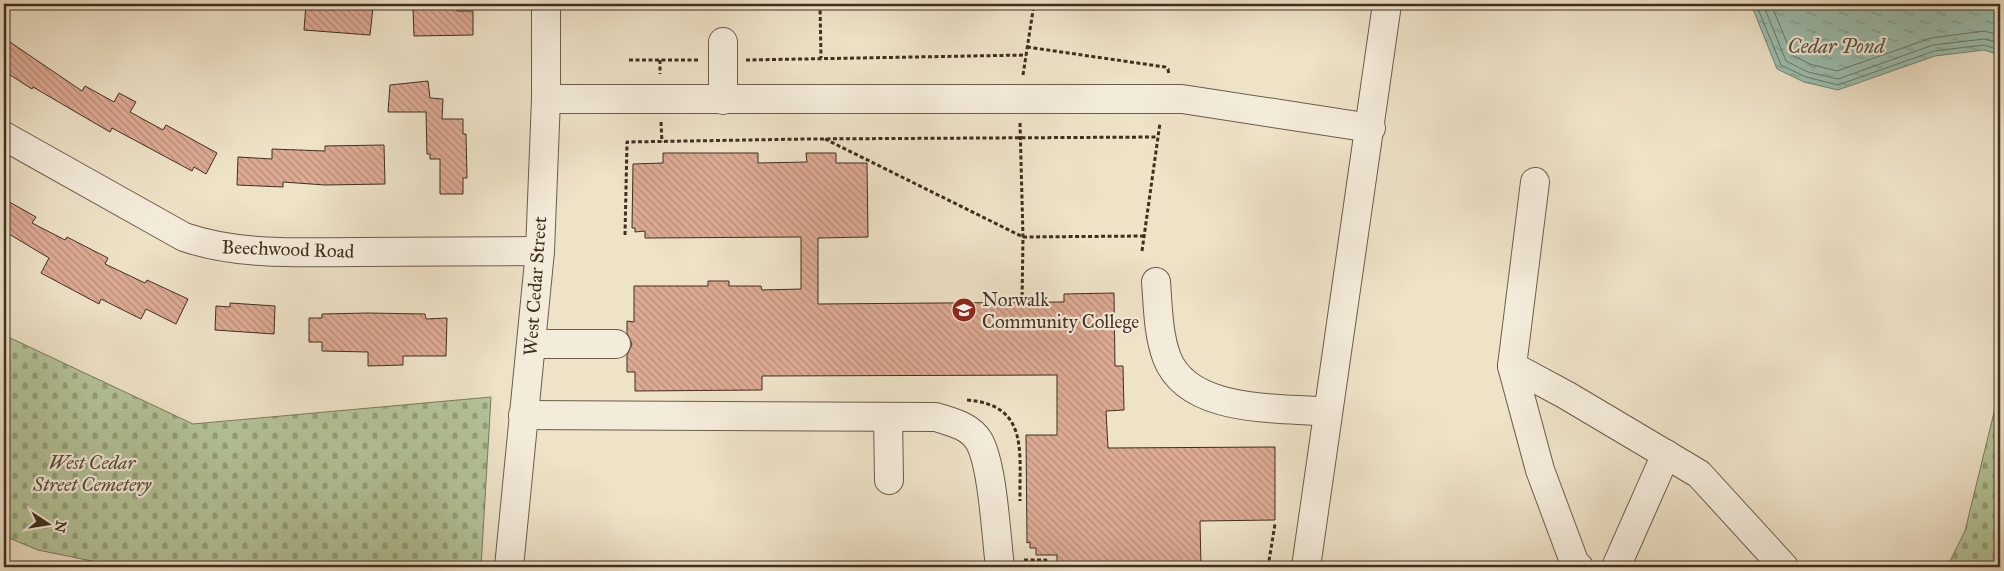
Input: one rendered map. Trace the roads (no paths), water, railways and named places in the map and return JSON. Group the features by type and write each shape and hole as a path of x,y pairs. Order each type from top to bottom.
{"street":[{"name":"West Cedar Street","path":"509,567 540,251 546,99 546,4"},
{"path":"1306,567 1387,4"},
{"path":"723,51 723,100"},
{"path":"546,99 1182,100 1370,128"},
{"name":"Beechwood Road","path":"4,136 184,237 217,247 301,252 540,251"},
{"path":"1535,182 1512,366 1540,470 1575,564 1579,567"},
{"path":"1156,282 1160,328 1166,356 1172,368 1186,385 1220,401 1328,412"},
{"path":"532,344 616,344"},
{"path":"1512,366 1566,395 1699,474 1784,567"},
{"path":"523,415 936,417 960,424 979,440 987,463 1000,567"},
{"path":"888,417 889,480"},
{"path":"1616,567 1666,454"}],"water":[{"name":"Cedar Pond","path":"1751,4 2000,4 2000,55 1984,50 1935,56 1838,90 1804,82 1777,69"}],"place":[{"name":"Norwalk Community College","path":"964,310"}],"park label":[{"name":"West Cedar Street Cemetery","path":"92,473"}]}
